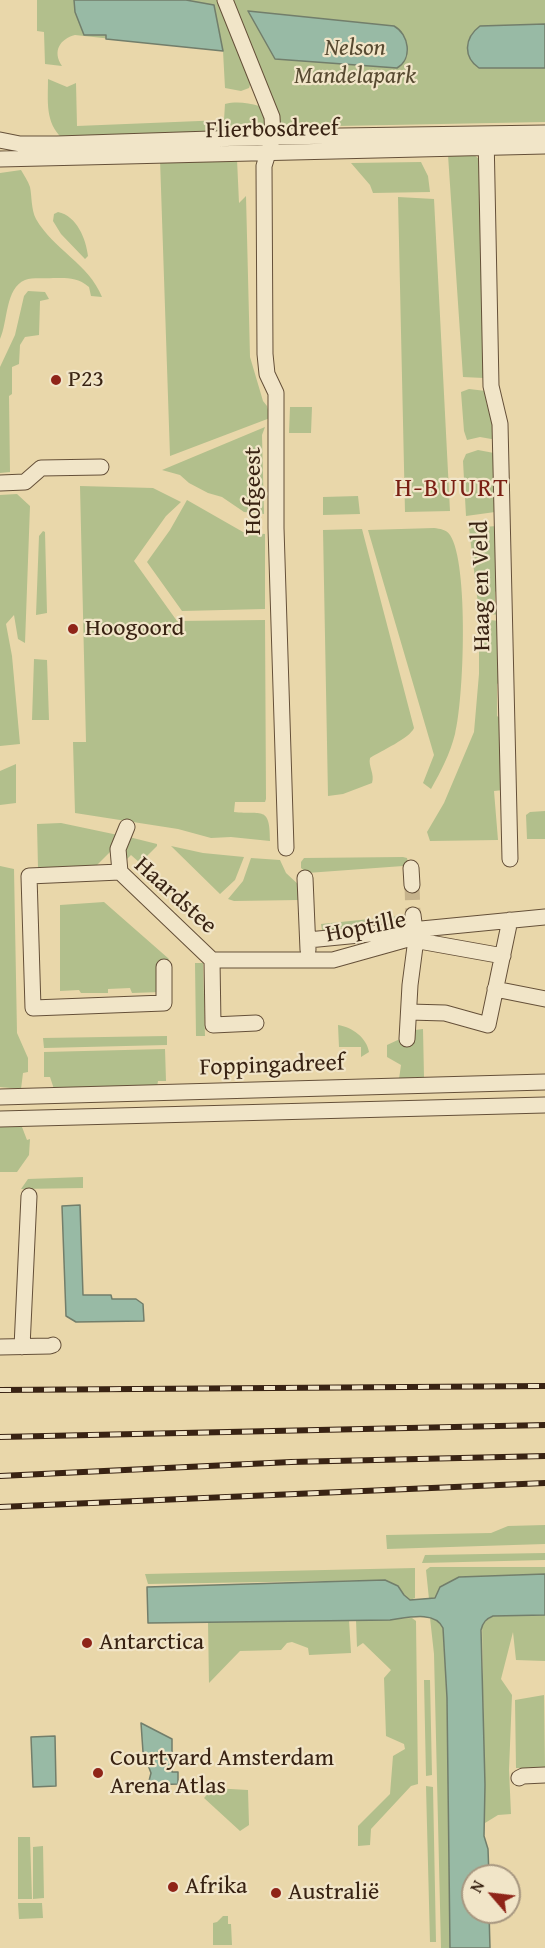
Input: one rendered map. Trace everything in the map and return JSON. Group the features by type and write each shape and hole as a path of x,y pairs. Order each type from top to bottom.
{"street":[{"name":"Flierbosdreef","path":"225,0 267,99 272,117 273,137"},
{"name":"Flierbosdreef","path":"486,141 545,133"},
{"name":"Flierbosdreef","path":"57,151 273,137 423,142"},
{"name":"Hofgeest","path":"273,137 264,166 263,185 265,354 267,374 276,393 276,528 286,848"},
{"name":"Flierbosdreef","path":"0,140 21,151"},
{"name":"Flierbosdreef","path":"0,159 21,151 268,153 460,141 545,146"},
{"name":"Haag en Veld","path":"486,141 491,386 501,424 510,852"},
{"path":"0,483 25,482 41,468 101,467"},
{"path":"120,872 118,849 127,827"},
{"path":"411,868 412,885"},
{"name":"Haardstee","path":"165,967 164,1003 33,1008 29,876 120,872 212,960 213,1025 256,1023"},
{"name":"Hoptille","path":"304,878 309,958"},
{"path":"407,1040 416,935 413,915"},
{"name":"Hoptille","path":"212,960 309,958 333,960 416,935 545,916"},
{"path":"409,1012 445,1013 488,1025 511,920"},
{"name":"Hoptille","path":"511,920 545,927"},
{"path":"308,940 416,935"},
{"name":"Hoptille","path":"416,935 502,956"},
{"path":"495,989 545,999"},
{"name":"Foppingadreef","path":"0,1097 545,1082"},
{"name":"Foppingadreef","path":"0,1119 545,1105"},
{"path":"22,1347 28,1196"},
{"path":"0,1347 50,1347 53,1345"},
{"path":"519,1778 545,1775"}],"green space":[{"name":"Nelson Mandelapark","path":"37,0 545,0 545,122 286,127 279,122 256,56 241,53 251,82 249,88 241,91 225,88 223,51 75,35 65,39 59,46 58,55 62,66 45,64 44,32 37,31"},
{"path":"48,79 67,87 76,83 77,126 224,120 225,104 238,103 259,106 264,114 265,124 259,132 62,138 50,118"},
{"path":"448,155 474,155 479,159 484,378 463,377"},
{"path":"160,159 237,159 239,203 246,196 250,357 270,418 170,456"},
{"path":"421,162 428,176 430,192 373,193 370,185 351,163"},
{"path":"21,170 30,187 36,219 43,230 89,275 102,297 91,296 89,287 72,279 25,280 14,290 10,298 0,339 0,173"},
{"path":"398,197 434,199 450,511 405,512"},
{"path":"58,212 70,218 79,229 87,249 88,256 85,259 61,234 53,221 54,214"},
{"path":"28,291 45,292 49,299 40,301 39,335 25,337 20,345 19,364 12,367 12,394 9,396 10,472 0,473 0,367 15,335 24,296"},
{"path":"469,389 486,391 486,401 497,440 480,437 467,440 464,431 461,392"},
{"path":"290,407 312,407 311,433 289,433"},
{"path":"265,427 262,435 264,514 244,512 222,497 189,483 180,475 162,470"},
{"path":"478,450 494,453 495,512 466,516 463,461 466,454"},
{"path":"80,486 153,488 181,502 166,516 134,561 177,621 265,620 266,799 265,802 235,802 234,812 258,813 266,817 270,830 270,841 231,837 211,838 178,829 75,813 73,742 86,742"},
{"path":"17,494 30,506 25,643 18,639 14,615 6,624 12,656 20,744 0,746 0,495"},
{"path":"358,496 360,514 323,515 323,497"},
{"path":"187,500 243,532 265,534 265,609 182,611 147,562 170,530"},
{"path":"497,526 498,589 495,592 495,606 500,615 479,613 469,528"},
{"path":"434,528 450,535 456,550 460,573 463,632 461,692 455,734 442,769 431,789 423,783 434,755 368,530"},
{"path":"362,529 414,728 401,740 370,758 372,783 343,794 328,796 323,530"},
{"path":"43,531 45,532 47,613 36,615 39,536"},
{"path":"479,619 500,621 501,681 497,684 497,716 502,720 504,790 494,791 498,840 430,841 427,832 444,803 474,732 479,674"},
{"path":"34,659 47,660 49,720 32,720"},
{"path":"16,764 16,803 0,805 0,771"},
{"path":"545,811 545,839 527,839 526,815 530,812"},
{"path":"61,823 118,835 112,850 96,866 38,868 37,824"},
{"path":"129,837 157,844 157,846 140,863 131,855 126,860 125,843"},
{"path":"171,846 203,853 244,857 235,880 220,894"},
{"path":"251,858 280,860 286,873 300,886 299,900 234,901 228,899 243,881"},
{"path":"304,858 407,858 408,863 403,866 307,873 301,868"},
{"path":"0,866 14,869 17,1033 28,1058 28,1072 23,1073 21,1089 0,1087"},
{"path":"104,902 169,959 161,970 161,992 132,993 130,988 108,989 108,993 60,991 60,905"},
{"path":"399,916 400,928 323,936 321,924"},
{"path":"195,963 203,963 205,1036 196,1036"},
{"path":"338,1025 358,1034 365,1042 369,1052 361,1057 361,1047 339,1047"},
{"path":"423,1029 424,1077 399,1079 401,1065 387,1057 387,1045 400,1039 414,1039 415,1030"},
{"path":"167,1036 167,1045 44,1048 43,1038"},
{"path":"165,1049 166,1081 158,1081 157,1087 54,1089 50,1077 44,1077 44,1052"},
{"path":"0,1127 22,1127 27,1140 30,1139 29,1155 17,1172 0,1172"},
{"path":"83,1177 83,1188 21,1189 28,1179"},
{"path":"545,1525 545,1544 387,1549 386,1535 491,1533 508,1526"},
{"path":"545,1553 545,1560 422,1563 425,1555"},
{"path":"430,1567 545,1567 545,1574 459,1577 440,1587 435,1598 429,1599 426,1570"},
{"path":"415,1568 415,1598 410,1600 404,1596 398,1586 385,1580 148,1584 145,1574"},
{"path":"545,1615 545,1661 516,1660 513,1632 501,1679 512,1695 509,1770 511,1814 498,1815 485,1823 482,1624 493,1616"},
{"path":"412,1618 416,1621 418,1784 411,1786 371,1829 370,1845 358,1846 358,1826 390,1794 393,1756 405,1749 404,1744 386,1736 384,1678 391,1670 363,1643 357,1647 356,1620"},
{"path":"430,1618 438,1620 443,1628 447,1698 450,1948 441,1948 434,1654"},
{"path":"349,1620 351,1653 309,1655 308,1648 292,1642 287,1643 281,1650 240,1651 209,1683 208,1622"},
{"path":"424,1680 430,1680 432,1775 426,1776"},
{"path":"544,1695 545,1768 516,1768 515,1700"},
{"path":"426,1786 433,1787 436,1942 430,1942"},
{"path":"213,1788 248,1790 249,1825 240,1831 204,1798"},
{"path":"18,1837 30,1837 32,1899 18,1899"},
{"path":"43,1846 44,1898 33,1899 33,1847"},
{"path":"18,1903 42,1903 43,1918 19,1919"},
{"path":"223,1916 228,1916 228,1924 231,1924 232,1945 213,1945 213,1923"}],"shaded area":[{"path":"74,0 186,0 214,5 223,51 106,39 106,35 84,35 75,12"},
{"path":"248,11 394,26 406,40 407,53 402,64 397,68 275,59"},
{"path":"545,24 545,68 479,68 470,58 468,42 480,26"},
{"path":"80,1205 83,1295 111,1295 112,1299 136,1299 143,1304 144,1321 76,1322 66,1316 62,1206"},
{"path":"545,1574 545,1615 493,1616 485,1621 481,1630 484,1836 488,1849 489,1864 461,1864 461,1924 489,1924 490,1948 450,1948 447,1698 443,1628 439,1622 419,1616 390,1620 148,1623 147,1587 385,1580 398,1586 410,1600 435,1598 440,1587 459,1577"},
{"path":"141,1723 172,1739 172,1772 178,1772 178,1784 148,1785 151,1773 143,1752"},
{"path":"55,1736 56,1786 33,1787 31,1737"}],"tunnel":[{"path":"412,885 413,915"}],"railway":[{"path":"0,1390 545,1386"},
{"path":"0,1437 545,1425"},
{"path":"0,1476 291,1462 545,1456"},
{"path":"0,1507 545,1483"}],"place":[{"name":"P23","path":"56,380"},
{"name":"Hoogoord","path":"73,629"},
{"name":"Antarctica","path":"87,1643"},
{"name":"Courtyard Amsterdam Arena Atlas","path":"98,1773"},
{"name":"Afrika","path":"173,1887"},
{"name":"Australië","path":"276,1893"}],"district":[{"name":"H-BUURT","path":"452,489"}]}
